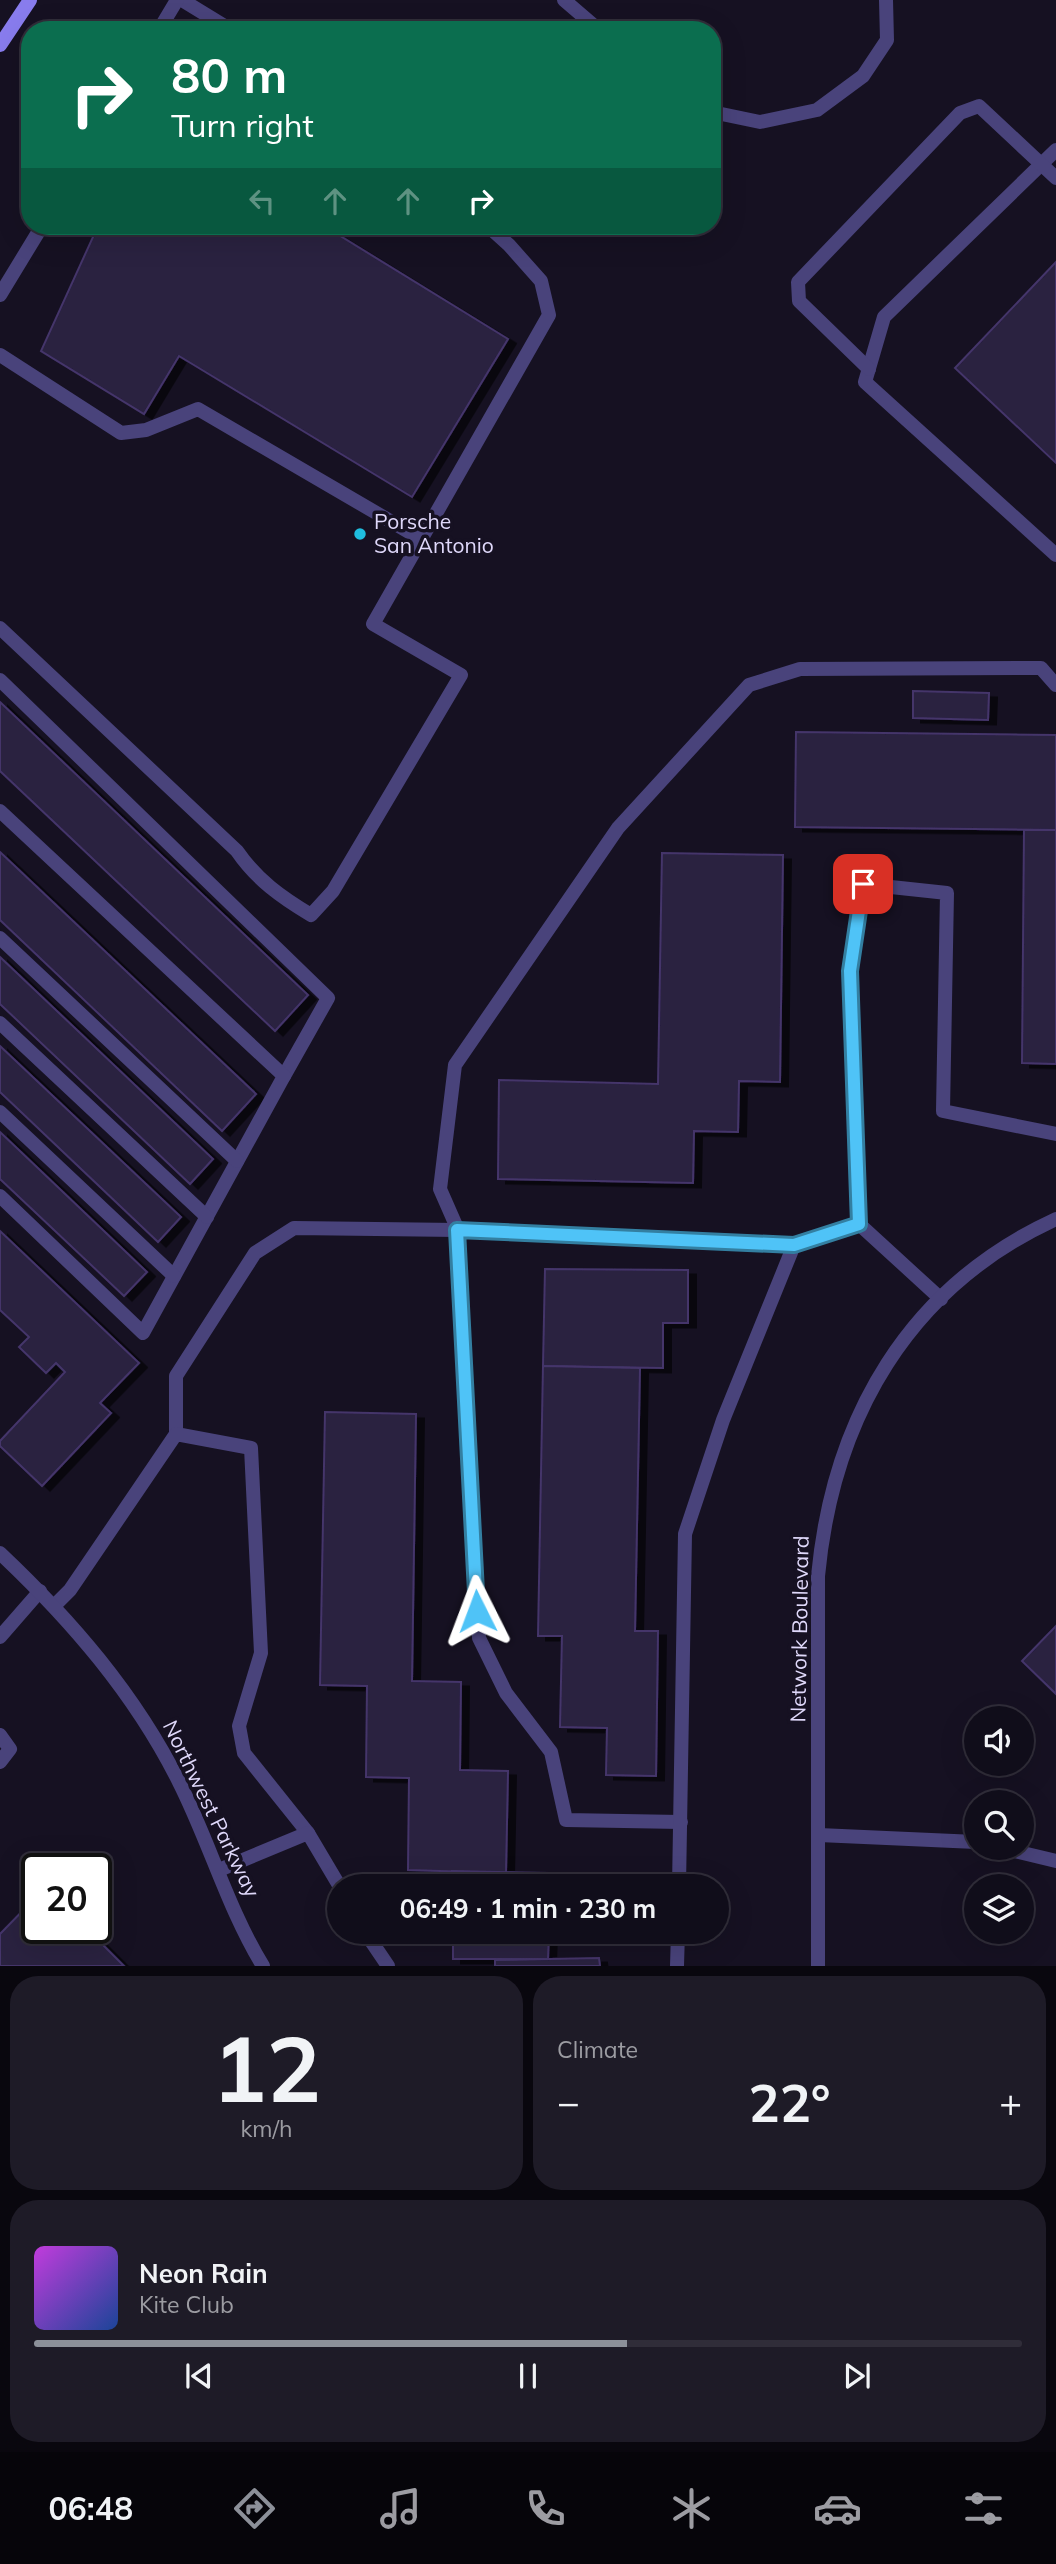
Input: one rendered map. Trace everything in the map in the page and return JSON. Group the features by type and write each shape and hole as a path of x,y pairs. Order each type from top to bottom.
{"main road":[{"path":"0,45 30,0"}],"street":[{"path":"164,21 177,0"},
{"path":"183,0 217,21"},
{"path":"564,0 588,21"},
{"path":"721,114 760,122 817,110 863,76 887,40 886,0"},
{"path":"869,369 799,301 798,282 960,113 979,106 1056,178"},
{"path":"1056,150 884,317 864,382 1056,555"},
{"path":"0,295 37,235"},
{"path":"0,628 237,851 251,872 276,894 311,915 333,891 461,675 373,624 549,315 541,281 498,235"},
{"path":"0,355 121,433 146,430 198,409 422,539"},
{"path":"681,1822 566,1819 551,1752 506,1693 479,1638 457,1230 440,1189 454,1065 618,828 749,685 800,670 1041,668 1056,685"},
{"path":"0,680 328,998 143,1333 0,1196"},
{"path":"0,811 284,1076"},
{"path":"941,1299 859,1224 850,971 863,884 947,893 943,1111 1056,1134"},
{"path":"0,938 237,1161"},
{"path":"0,1023 207,1217"},
{"path":"0,1112 174,1276"},
{"name":"Network Boulevard","path":"818,1965 818,1576 831,1490 847,1439 881,1371 907,1336 941,1299 1002,1248 1056,1219"},
{"path":"54,1606 70,1590 176,1434 176,1376 255,1253 294,1228 457,1230 794,1245 859,1224"},
{"path":"679,1874 685,1534 723,1420 794,1245"},
{"path":"176,1434 251,1448 261,1654 239,1726 244,1753 308,1833 332,1874"},
{"name":"Northwest Parkway","path":"0,1553 40,1591 93,1649 139,1713 179,1781 263,1965"},
{"path":"0,1637 40,1591"},
{"path":"0,1735 10,1749 0,1762"},
{"path":"219,1870 308,1833"},
{"path":"819,1835 964,1841"},
{"path":"1034,1856 1056,1861"},
{"path":"373,1944 388,1965"},
{"path":"677,1965 678,1944"}],"building":[{"path":"94,235 339,235 508,339 412,497 179,356 144,414 41,351"},
{"path":"1056,262 1056,463 955,368"},
{"path":"913,691 989,693 988,720 913,718"},
{"path":"0,702 308,995 275,1031 0,771"},
{"path":"796,732 1056,735 1056,830 795,827"},
{"path":"1024,830 1056,830 1056,1064 1022,1063"},
{"path":"0,852 256,1094 222,1131 0,920"},
{"path":"662,853 783,855 780,1082 739,1081 738,1132 694,1131 693,1183 498,1179 499,1080 658,1084"},
{"path":"0,957 213,1159 190,1184 0,1004"},
{"path":"0,1046 181,1217 158,1242 0,1092"},
{"path":"0,1132 147,1272 124,1296 0,1179"},
{"path":"0,1231 139,1363 100,1403 111,1413 42,1486 0,1446 0,1441 65,1372 56,1363 46,1373 19,1347 29,1337 0,1310"},
{"path":"545,1269 688,1270 688,1323 663,1323 663,1368 543,1366"},
{"path":"543,1366 640,1368 635,1631 658,1631 656,1776 606,1775 607,1728 560,1727 562,1636 538,1636"},
{"path":"325,1412 416,1414 412,1681 461,1682 460,1770 508,1771 506,1873 408,1870 409,1778 366,1777 367,1686 320,1685"},
{"path":"1056,1626 1056,1694 1022,1661"},
{"path":"452,1871 549,1873 549,1874 452,1874"},
{"path":"21,1912 21,1944 102,1944 124,1966 0,1966 0,1934"},
{"path":"453,1944 549,1944 548,1959 453,1959"},
{"path":"599,1958 600,1966 495,1966 495,1960"}],"place":[{"name":"Porsche San Antonio","path":"360,534"}],"route":[{"path":"477,1611 457,1230 794,1245 859,1224 850,971 863,884"}]}
